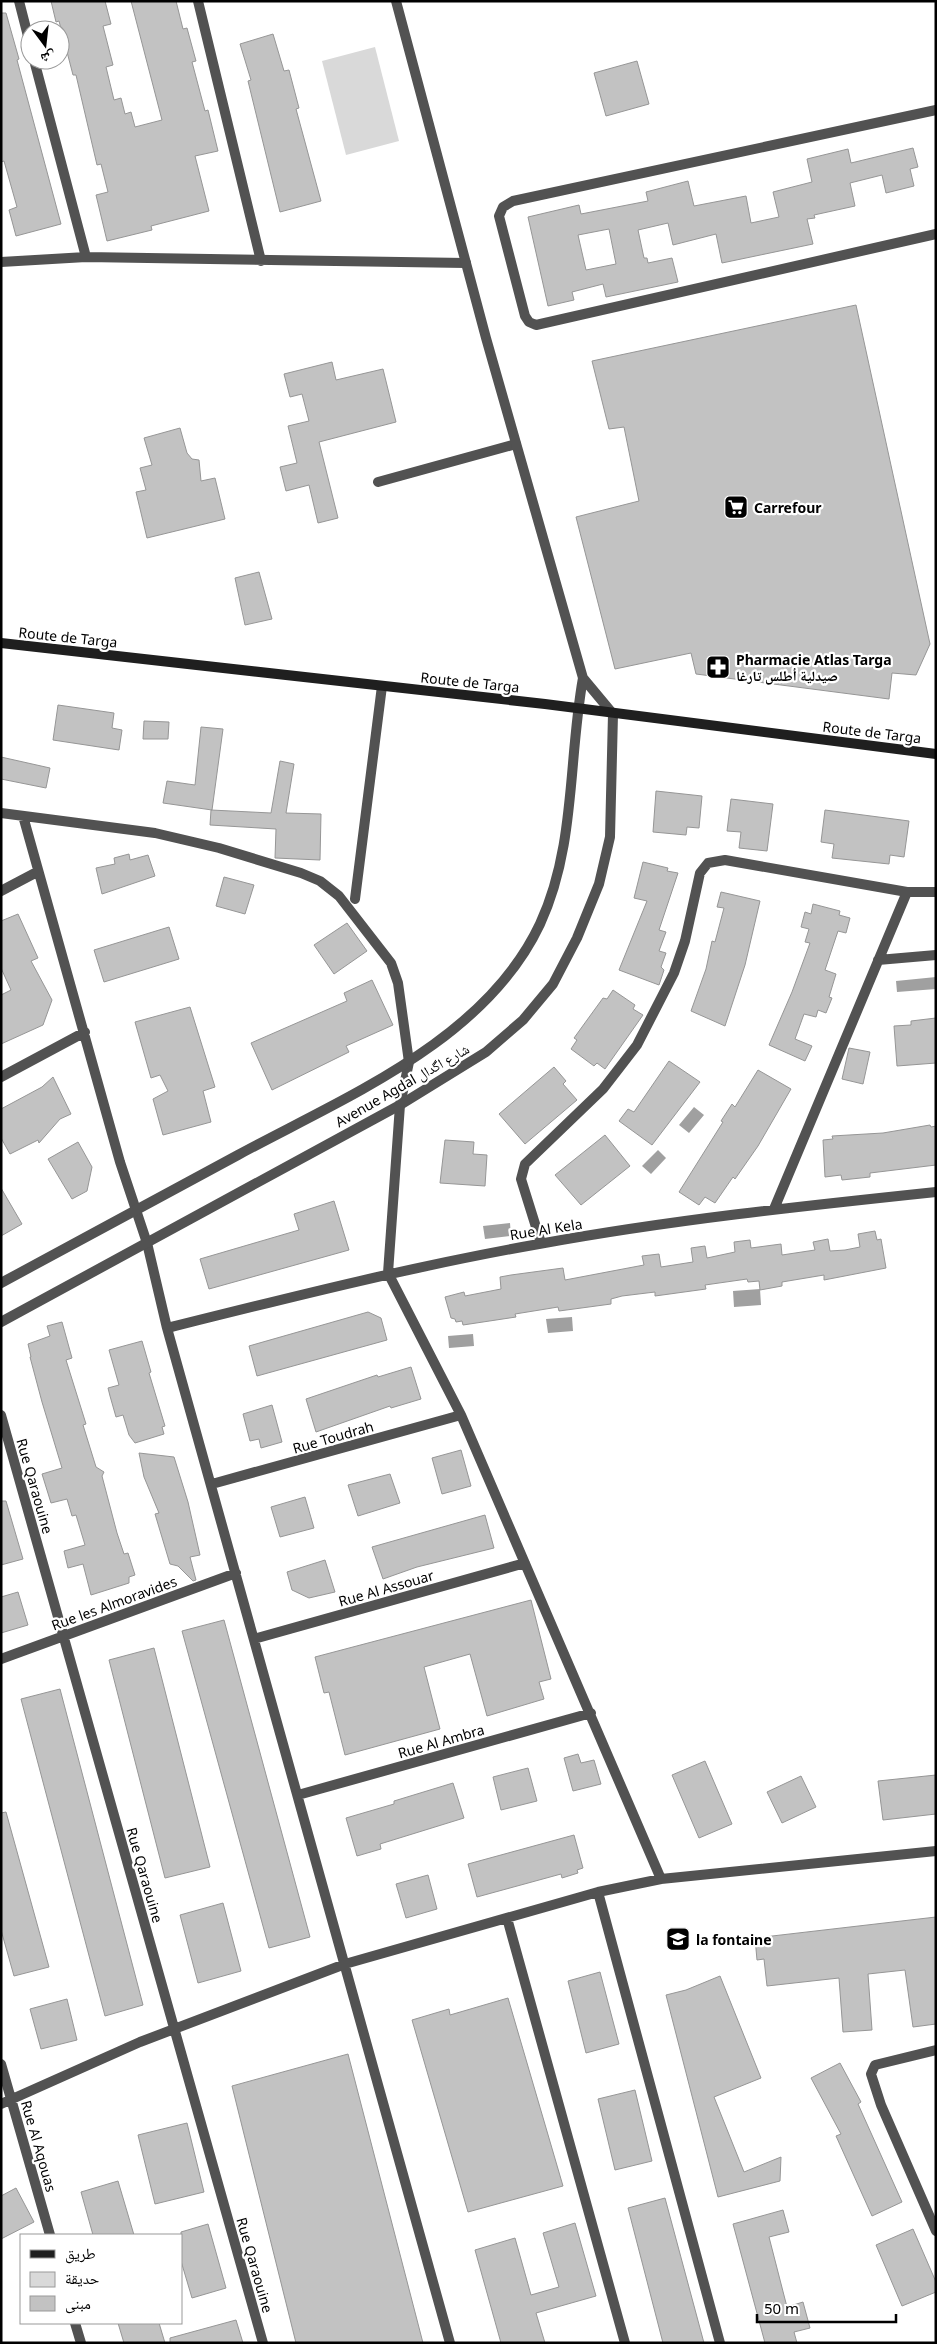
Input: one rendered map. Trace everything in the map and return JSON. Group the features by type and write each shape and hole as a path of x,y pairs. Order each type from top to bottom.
{"main road":[{"name":"Route de Targa","path":"1,643 578,708 936,754"}],"street":[{"path":"19,1 24,20"},
{"path":"198,1 261,261"},
{"path":"396,1 466,263 583,678 613,714"},
{"path":"37,70 86,258"},
{"path":"936,110 513,201 503,207 499,216 525,316 529,322 536,325 936,234"},
{"path":"1,262 86,258 466,263"},
{"path":"378,482 516,444"},
{"name":"Avenue Agdal شارع اگدال","path":"1,1283 409,1062 488,998 517,965 539,924 558,878 567,829 578,708 583,678"},
{"path":"355,899 382,686"},
{"name":"Avenue Agdal شارع اگدال","path":"1,1322 400,1105 486,1052 522,1020 553,984 577,938 601,874 610,837 613,714"},
{"path":"1,814 155,833 274,863 320,881 346,903 391,963 398,983 409,1062 400,1105 388,1273 461,1415 661,1879"},
{"path":"23,816 37,872 85,1032 135,1210 147,1243 168,1328 450,2343"},
{"path":"541,1243 521,1179 525,1164 603,1089 637,1045 674,973 685,941 700,873 708,863 724,860 907,892 936,892"},
{"path":"1,891 37,872"},
{"path":"774,1209 907,892"},
{"path":"878,960 936,954"},
{"path":"1,1077 85,1032"},
{"name":"Rue Al Kela","path":"168,1328 388,1273 541,1243 774,1209 936,1192"},
{"name":"Rue Qaraouine","path":"1,1415 263,2343"},
{"name":"Rue Toudrah","path":"212,1484 461,1415"},
{"name":"Rue Al Assouar","path":"254,1639 526,1563"},
{"name":"Rue les Almoravides","path":"1,1659 236,1573"},
{"name":"Rue Al Ambra","path":"298,1794 590,1713"},
{"path":"1,2104 140,2042 345,1964 598,1892 661,1879 936,1851"},
{"path":"598,1892 720,2343"},
{"path":"507,1918 624,2343"},
{"path":"936,2050 886,2060 875,2065 871,2074 878,2099 936,2231"},
{"name":"Rue Al Aqouas","path":"1,2064 50,2234"},
{"path":"75,2324 81,2343"}],"green space":[{"path":"375,47 399,141 346,155 322,61"}],"shaded area":[{"path":"936,977 936,989 897,992 896,981"},
{"path":"694,1107 704,1115 689,1133 679,1125"},
{"path":"658,1150 666,1158 651,1174 642,1166"},
{"path":"510,1223 511,1236 485,1239 483,1226"},
{"path":"760,1289 761,1305 734,1307 733,1291"},
{"path":"572,1317 573,1331 548,1333 546,1319"},
{"path":"473,1334 474,1346 449,1348 448,1336"}],"building":[{"path":"51,1 105,1 111,24 103,26 113,65 106,67 114,100 121,98 125,114 131,112 135,127 162,120 131,1 176,1 183,29 187,28 196,61 192,62 205,111 208,110 218,151 195,156 209,211 151,226 152,230 107,241 96,195 108,192 101,164 97,165 76,75 73,75 70,63 70,20 56,20"},
{"path":"1,13 6,13 61,224 16,236 9,210 17,207 4,161 1,162"},
{"path":"273,34 284,71 289,70 299,108 296,109 321,201 280,212 248,81 251,80 240,44"},
{"path":"637,61 649,104 606,116 594,73"},
{"path":"913,148 918,167 910,169 914,186 886,193 882,175 850,183 855,206 814,215 815,218 807,219 813,244 722,263 716,234 673,245 668,223 638,230 644,258 647,258 648,263 672,258 678,282 606,297 603,284 572,292 574,300 548,306 528,217 579,205 581,214 648,201 646,192 688,181 694,206 746,196 751,223 779,217 773,192 812,182 807,159 848,149 851,163","holes":["609,229 616,264 586,270 578,235"]},
{"path":"856,305 930,644 916,675 892,673 889,699 696,674 691,653 615,669 576,517 639,501 624,427 609,429 592,361"},
{"path":"332,362 336,380 383,369 396,422 319,442 338,518 318,523 309,485 286,491 280,467 297,463 288,426 309,421 302,394 290,397 284,374"},
{"path":"180,428 187,453 192,459 199,460 201,481 215,478 225,519 147,538 136,492 146,490 140,468 152,465 144,438"},
{"path":"259,572 272,619 245,625 235,578"},
{"path":"58,705 114,713 112,728 122,730 119,750 53,740"},
{"path":"144,721 169,722 168,739 143,739"},
{"path":"201,727 223,729 212,810 163,803 167,781 195,785"},
{"path":"1,757 50,768 46,788 1,779"},
{"path":"280,761 294,764 286,813 321,814 320,860 275,858 276,829 210,825 211,810 271,813"},
{"path":"656,791 702,796 699,828 687,827 686,835 653,832"},
{"path":"731,799 773,804 767,851 739,848 741,832 727,831"},
{"path":"825,810 909,821 904,857 890,855 889,864 832,858 834,844 821,842"},
{"path":"129,854 130,860 148,855 155,876 102,894 96,868 115,864 114,858"},
{"path":"643,862 668,868 667,871 678,873 659,930 666,932 659,951 666,953 661,967 664,970 659,985 619,970 647,901 634,898"},
{"path":"224,877 254,885 245,914 216,906"},
{"path":"721,892 760,901 745,965 725,1026 691,1011 706,969 712,941 715,942 724,908 717,907"},
{"path":"813,904 840,911 839,915 850,918 846,933 838,931 825,970 836,974 829,997 832,998 826,1013 818,1010 816,1017 804,1014 795,1039 812,1046 805,1061 769,1045 792,992 810,943 805,942 809,929 801,927 805,912 811,914"},
{"path":"18,914 38,958 31,961 52,1000 43,1025 1,1044 1,995 11,990 1,968 1,921"},
{"path":"347,923 367,951 334,974 314,945"},
{"path":"169,927 179,959 104,982 94,950"},
{"path":"372,980 393,1025 346,1046 349,1052 272,1090 251,1043 347,1001 344,993"},
{"path":"613,990 635,1005 633,1009 643,1015 605,1069 597,1063 594,1066 571,1049 577,1040 574,1038 603,998 607,999"},
{"path":"190,1007 215,1087 203,1091 211,1122 163,1135 153,1099 168,1091 160,1075 151,1078 135,1022"},
{"path":"936,1018 936,1063 897,1066 894,1026 911,1025 911,1021"},
{"path":"849,1048 870,1052 863,1084 842,1079"},
{"path":"669,1061 700,1082 652,1145 619,1121 628,1109 634,1112"},
{"path":"554,1067 566,1081 563,1084 577,1100 525,1144 499,1114"},
{"path":"758,1070 791,1089 758,1146 735,1179 733,1177 715,1203 705,1197 699,1205 679,1192 723,1122 721,1121 732,1104 735,1107"},
{"path":"53,1077 71,1114 60,1119 39,1143 38,1140 10,1154 1,1138 1,1109 42,1087"},
{"path":"930,1125 931,1127 936,1126 936,1165 870,1173 870,1177 842,1180 841,1175 825,1177 823,1140 833,1139 832,1136 883,1133"},
{"path":"605,1135 630,1166 581,1205 555,1175"},
{"path":"445,1140 474,1142 473,1154 487,1155 485,1186 440,1183"},
{"path":"78,1142 92,1167 87,1191 72,1199 48,1159"},
{"path":"1,1188 22,1224 1,1236"},
{"path":"334,1201 349,1250 209,1289 200,1259 299,1230 294,1214"},
{"path":"875,1231 877,1240 881,1239 886,1268 824,1280 824,1275 782,1282 782,1286 760,1290 759,1281 748,1282 747,1279 705,1285 706,1289 655,1296 655,1292 622,1296 611,1299 611,1304 559,1311 558,1307 515,1314 516,1317 463,1325 462,1321 456,1322 455,1319 451,1318 445,1297 464,1292 465,1296 501,1289 500,1277 511,1275 563,1268 565,1280 644,1265 642,1256 659,1254 661,1267 693,1262 691,1248 705,1246 707,1258 735,1252 734,1242 750,1240 751,1248 781,1244 782,1255 815,1250 813,1242 828,1239 830,1251 845,1250 860,1247 858,1234"},
{"path":"368,1312 381,1318 387,1340 257,1376 249,1346"},
{"path":"62,1322 72,1358 66,1360 86,1424 83,1425 96,1467 104,1472 102,1476 117,1533 124,1554 128,1553 135,1575 129,1577 129,1583 91,1595 83,1564 68,1568 64,1551 85,1545 76,1515 72,1516 67,1499 51,1503 42,1474 62,1468 42,1402 28,1344 50,1336 47,1326"},
{"path":"142,1341 151,1372 149,1373 165,1426 162,1427 164,1434 135,1443 129,1435 123,1415 116,1417 110,1396 108,1388 119,1385 109,1350"},
{"path":"411,1367 421,1399 391,1408 390,1406 316,1432 306,1399 377,1375 378,1377"},
{"path":"272,1405 282,1442 261,1448 259,1439 250,1441 243,1414"},
{"path":"461,1450 471,1486 442,1494 432,1458"},
{"path":"139,1453 174,1457 188,1502 200,1555 190,1557 196,1580 193,1581 178,1566 170,1564 155,1514 159,1513 144,1477"},
{"path":"390,1474 400,1503 358,1516 348,1485"},
{"path":"305,1497 314,1528 280,1537 271,1507"},
{"path":"1,1501 6,1501 23,1559 1,1565"},
{"path":"485,1515 494,1548 417,1567 383,1579 372,1547"},
{"path":"325,1560 335,1592 309,1598 292,1590 287,1572"},
{"path":"18,1592 28,1625 1,1633 1,1597"},
{"path":"531,1600 551,1679 539,1682 544,1699 487,1716 470,1654 424,1667 440,1729 345,1755 329,1692 324,1693 315,1657"},
{"path":"224,1620 310,1937 269,1948 182,1631"},
{"path":"154,1648 210,1867 165,1878 109,1660"},
{"path":"60,1689 143,2005 105,2016 21,1699"},
{"path":"578,1754 581,1763 594,1760 601,1784 573,1791 564,1758"},
{"path":"705,1761 732,1824 699,1838 672,1775"},
{"path":"528,1768 537,1801 501,1810 493,1777"},
{"path":"936,1775 936,1814 883,1820 878,1781"},
{"path":"801,1776 816,1807 782,1823 767,1792"},
{"path":"453,1783 464,1818 380,1844 381,1849 357,1856 346,1818 394,1804 394,1801"},
{"path":"6,1812 49,1967 14,1976 1,1930 1,1813"},
{"path":"574,1835 583,1868 577,1870 578,1873 562,1878 561,1874 477,1897 468,1864"},
{"path":"428,1875 437,1909 406,1918 396,1884"},
{"path":"223,1903 241,1971 198,1983 180,1915"},
{"path":"936,1917 936,2024 913,2027 905,1970 868,1974 872,2030 843,2032 839,1978 767,1986 764,1959 757,1960 755,1938"},
{"path":"600,1972 619,2044 586,2053 568,1981"},
{"path":"720,1976 761,2078 714,2097 744,2172 781,2157 780,2181 718,2197 666,1995 686,1990"},
{"path":"508,1998 563,2186 468,2212 412,2020 449,2009 450,2015"},
{"path":"67,1999 77,2040 41,2049 30,2009"},
{"path":"348,2054 423,2343 296,2343 232,2086"},
{"path":"840,2063 861,2102 858,2104 902,2202 872,2216 836,2136 841,2134 811,2078"},
{"path":"635,2090 652,2161 615,2170 598,2099"},
{"path":"187,2123 204,2192 155,2204 138,2135"},
{"path":"118,2181 134,2234 93,2234 81,2192"},
{"path":"16,2188 34,2222 1,2239 1,2196"},
{"path":"665,2198 704,2343 663,2343 628,2208"},
{"path":"783,2210 789,2232 769,2237 787,2307 803,2302 810,2328 794,2332 797,2343 765,2343 733,2224"},
{"path":"575,2223 596,2296 536,2313 545,2343 501,2343 475,2250 515,2238 531,2295 559,2287 543,2233"},
{"path":"208,2224 226,2288 192,2298 182,2264 181,2232"},
{"path":"913,2229 936,2282 936,2292 902,2306 876,2245"},
{"path":"236,2320 243,2343 170,2343 170,2338"},
{"path":"118,2324 159,2324 165,2343 124,2343"}],"place":[{"name":"Carrefour","path":"736,507"},
{"name":"Pharmacie Atlas Targa صيدلية أطلس تارغا","path":"718,667"},
{"name":"la fontaine","path":"678,1939"}]}
